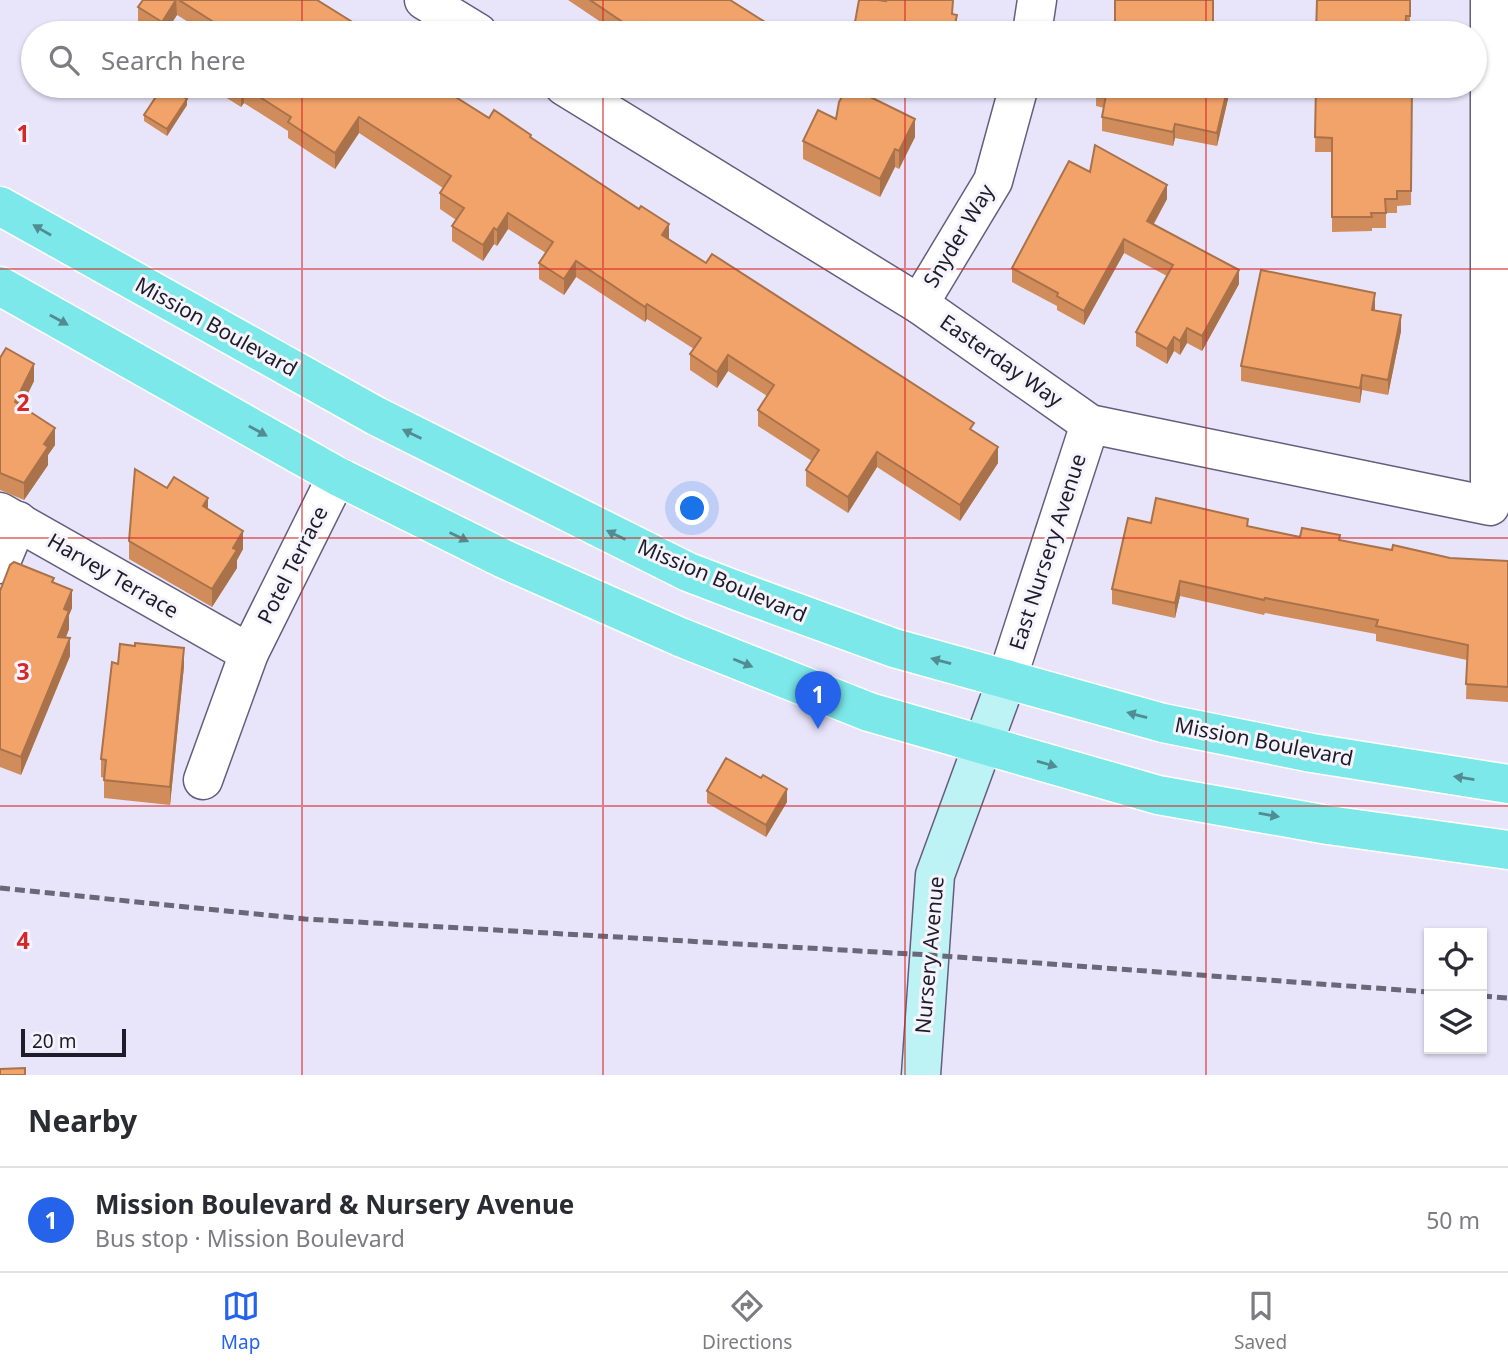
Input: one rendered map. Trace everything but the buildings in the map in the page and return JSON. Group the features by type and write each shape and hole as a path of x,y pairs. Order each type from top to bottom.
{"main road":[{"name":"Mission Boulevard","path":"0,206 376,416 688,572 894,648 1163,723 1312,753 1508,784"},
{"path":"0,286 337,476 504,559 680,637 869,712 1158,795 1328,825 1508,850"},
{"name":"Nursery Avenue","path":"921,1075 935,875 1007,680"}],"street":[{"path":"424,0 458,21"},
{"path":"1034,21 1037,0"},
{"name":"Easterday Way","path":"584,98 919,304 1090,424 1490,506 1490,0"},
{"name":"Snyder Way","path":"919,304 993,181 1016,98"},
{"name":"East Nursery Avenue","path":"1007,680 1090,424"},
{"name":"Potel Terrace","path":"203,780 249,653 337,476"},
{"name":"Harvey Terrace","path":"0,564 9,517 249,653"}],"railway":[{"path":"0,888 305,919 929,955 1424,992"},
{"path":"1487,996 1508,998"}],"place":[{"name":"Mission Boulevard & Nursery Avenue","path":"818,729"}]}
